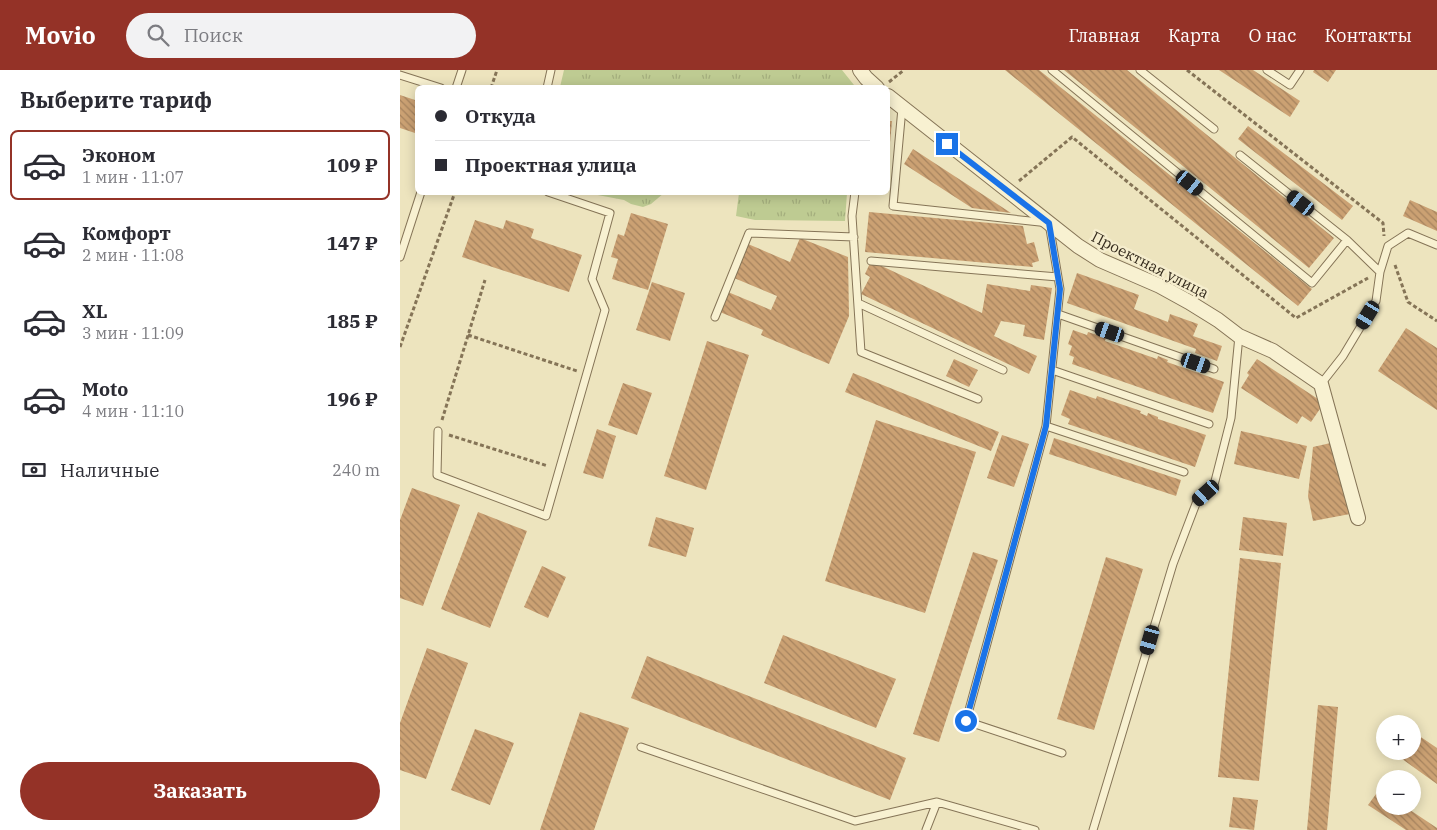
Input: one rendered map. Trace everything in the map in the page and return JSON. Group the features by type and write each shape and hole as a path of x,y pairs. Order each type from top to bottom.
{"street":[{"name":"Проектная улица","path":"890,98 1078,246 1100,260 1160,286 1189,302 1239,336 1273,351 1321,384"},
{"path":"1321,384 1358,518"}],"lane":[{"path":"457,85 462,70"},
{"path":"548,85 551,70"},
{"path":"1052,70 1312,283 1347,240"},
{"path":"1140,70 1214,129"},
{"path":"1267,70 1290,85 1300,70"},
{"path":"400,75 432,85"},
{"path":"902,108 893,206 1049,223 1060,289 1046,426 966,721 1062,754"},
{"path":"1240,155 1347,240 1380,272"},
{"path":"400,257 420,195"},
{"path":"438,431 437,475 546,516 605,310 592,279 610,213 557,195"},
{"path":"855,195 852,216 862,352 978,399"},
{"path":"714,317 750,233 854,237"},
{"path":"1321,384 1343,356 1376,301 1380,272 1388,246 1408,233 1437,245"},
{"path":"871,261 1058,277"},
{"path":"858,303 1003,370"},
{"path":"1058,314 1214,369"},
{"path":"1093,830 1173,564 1197,501 1214,485 1231,418 1239,336"},
{"path":"1052,370 1210,424"},
{"path":"1046,426 1184,472"},
{"path":"641,747 856,821 937,802 1035,830"},
{"path":"926,830 937,802"}],"path":[{"path":"492,85 497,70"},
{"path":"886,85 904,70"},
{"path":"1187,70 1383,223"},
{"path":"1007,191 1072,137 1296,318 1380,272"},
{"path":"400,347 454,195"},
{"path":"1388,246 1408,302 1437,321"},
{"path":"486,280 438,431 558,469"},
{"path":"468,335 587,374"}],"green space":[{"path":"564,70 842,70 854,85 560,85"},
{"path":"598,195 662,195 651,204 643,207 624,200"},
{"path":"739,195 847,195 845,221 755,220 736,216"}],"building":[{"path":"1005,70 1039,70 1312,289 1298,306"},
{"path":"1064,70 1127,70 1334,238 1309,268"},
{"path":"1219,70 1253,70 1300,101 1290,117"},
{"path":"1314,70 1336,70 1328,82 1313,72"},
{"path":"400,95 415,100 415,133 400,128"},
{"path":"890,121 892,121 890,142"},
{"path":"1248,126 1353,206 1342,220 1238,139"},
{"path":"913,149 1011,213 972,208 904,164"},
{"path":"1410,200 1437,212 1437,231 1403,216"},
{"path":"869,212 1023,226 1027,244 1034,242 1039,261 1032,263 1033,267 865,252"},
{"path":"631,213 668,224 648,290 612,279 618,259 611,257 618,234 624,236"},
{"path":"475,220 503,229 506,220 534,229 531,238 582,255 569,292 462,257"},
{"path":"800,238 848,257 849,316 829,364 761,335 763,330 720,312 728,292 771,310 777,296 734,278 748,244 790,262"},
{"path":"871,261 982,313 987,284 1030,291 1031,285 1052,288 1044,340 1023,336 1025,325 1001,321 994,336 1037,356 1029,374 861,294 870,277 865,274"},
{"path":"1077,273 1139,295 1134,309 1168,322 1170,314 1198,324 1193,336 1222,346 1217,361 1195,353 1196,349 1067,303"},
{"path":"652,282 685,293 670,341 636,330"},
{"path":"1406,328 1437,348 1437,410 1378,371"},
{"path":"1073,330 1087,335 1088,332 1106,338 1105,341 1157,359 1158,356 1168,360 1167,362 1224,382 1213,413 1072,364 1074,357 1069,355 1072,346 1068,344"},
{"path":"707,341 749,355 706,490 664,476"},
{"path":"954,359 978,370 969,387 946,376"},
{"path":"1257,359 1324,403 1311,422 1302,416 1297,424 1241,388 1249,375 1247,373"},
{"path":"853,373 999,432 991,451 845,392"},
{"path":"623,383 652,393 637,435 608,425"},
{"path":"1070,390 1096,399 1097,396 1141,411 1140,413 1147,416 1148,413 1158,417 1158,419 1206,435 1195,467 1068,424 1070,419 1061,415"},
{"path":"876,420 976,452 925,613 825,581"},
{"path":"597,429 616,436 603,479 583,473"},
{"path":"1241,431 1307,446 1299,479 1234,464"},
{"path":"1002,435 1029,444 1014,487 987,478"},
{"path":"1054,438 1181,480 1176,496 1049,454"},
{"path":"1335,442 1350,514 1313,521 1308,496 1313,447"},
{"path":"412,488 460,505 423,606 400,598 400,520"},
{"path":"478,512 527,531 490,628 441,609"},
{"path":"656,517 694,528 686,557 648,546"},
{"path":"1243,517 1287,523 1283,556 1239,550"},
{"path":"973,552 998,560 939,742 913,734"},
{"path":"1106,557 1143,569 1094,730 1057,719"},
{"path":"1240,558 1281,563 1259,781 1218,777"},
{"path":"542,566 566,577 548,618 524,607"},
{"path":"783,635 896,679 876,728 764,683"},
{"path":"427,648 468,663 426,779 400,770 400,723"},
{"path":"647,656 906,758 890,800 631,698"},
{"path":"1318,705 1338,707 1327,830 1307,830"},
{"path":"580,712 629,728 594,830 540,830"},
{"path":"475,729 514,743 490,805 451,790"},
{"path":"1421,737 1437,748 1437,784 1421,773 1421,770 1417,770 1404,760 1421,760"},
{"path":"1376,794 1376,810 1368,805"},
{"path":"1233,797 1258,800 1254,830 1229,827"},
{"path":"1383,815 1418,815 1437,828 1437,830 1406,830"}],"route":[{"path":"947,144 1049,223 1060,289 1046,426 966,721"}]}
